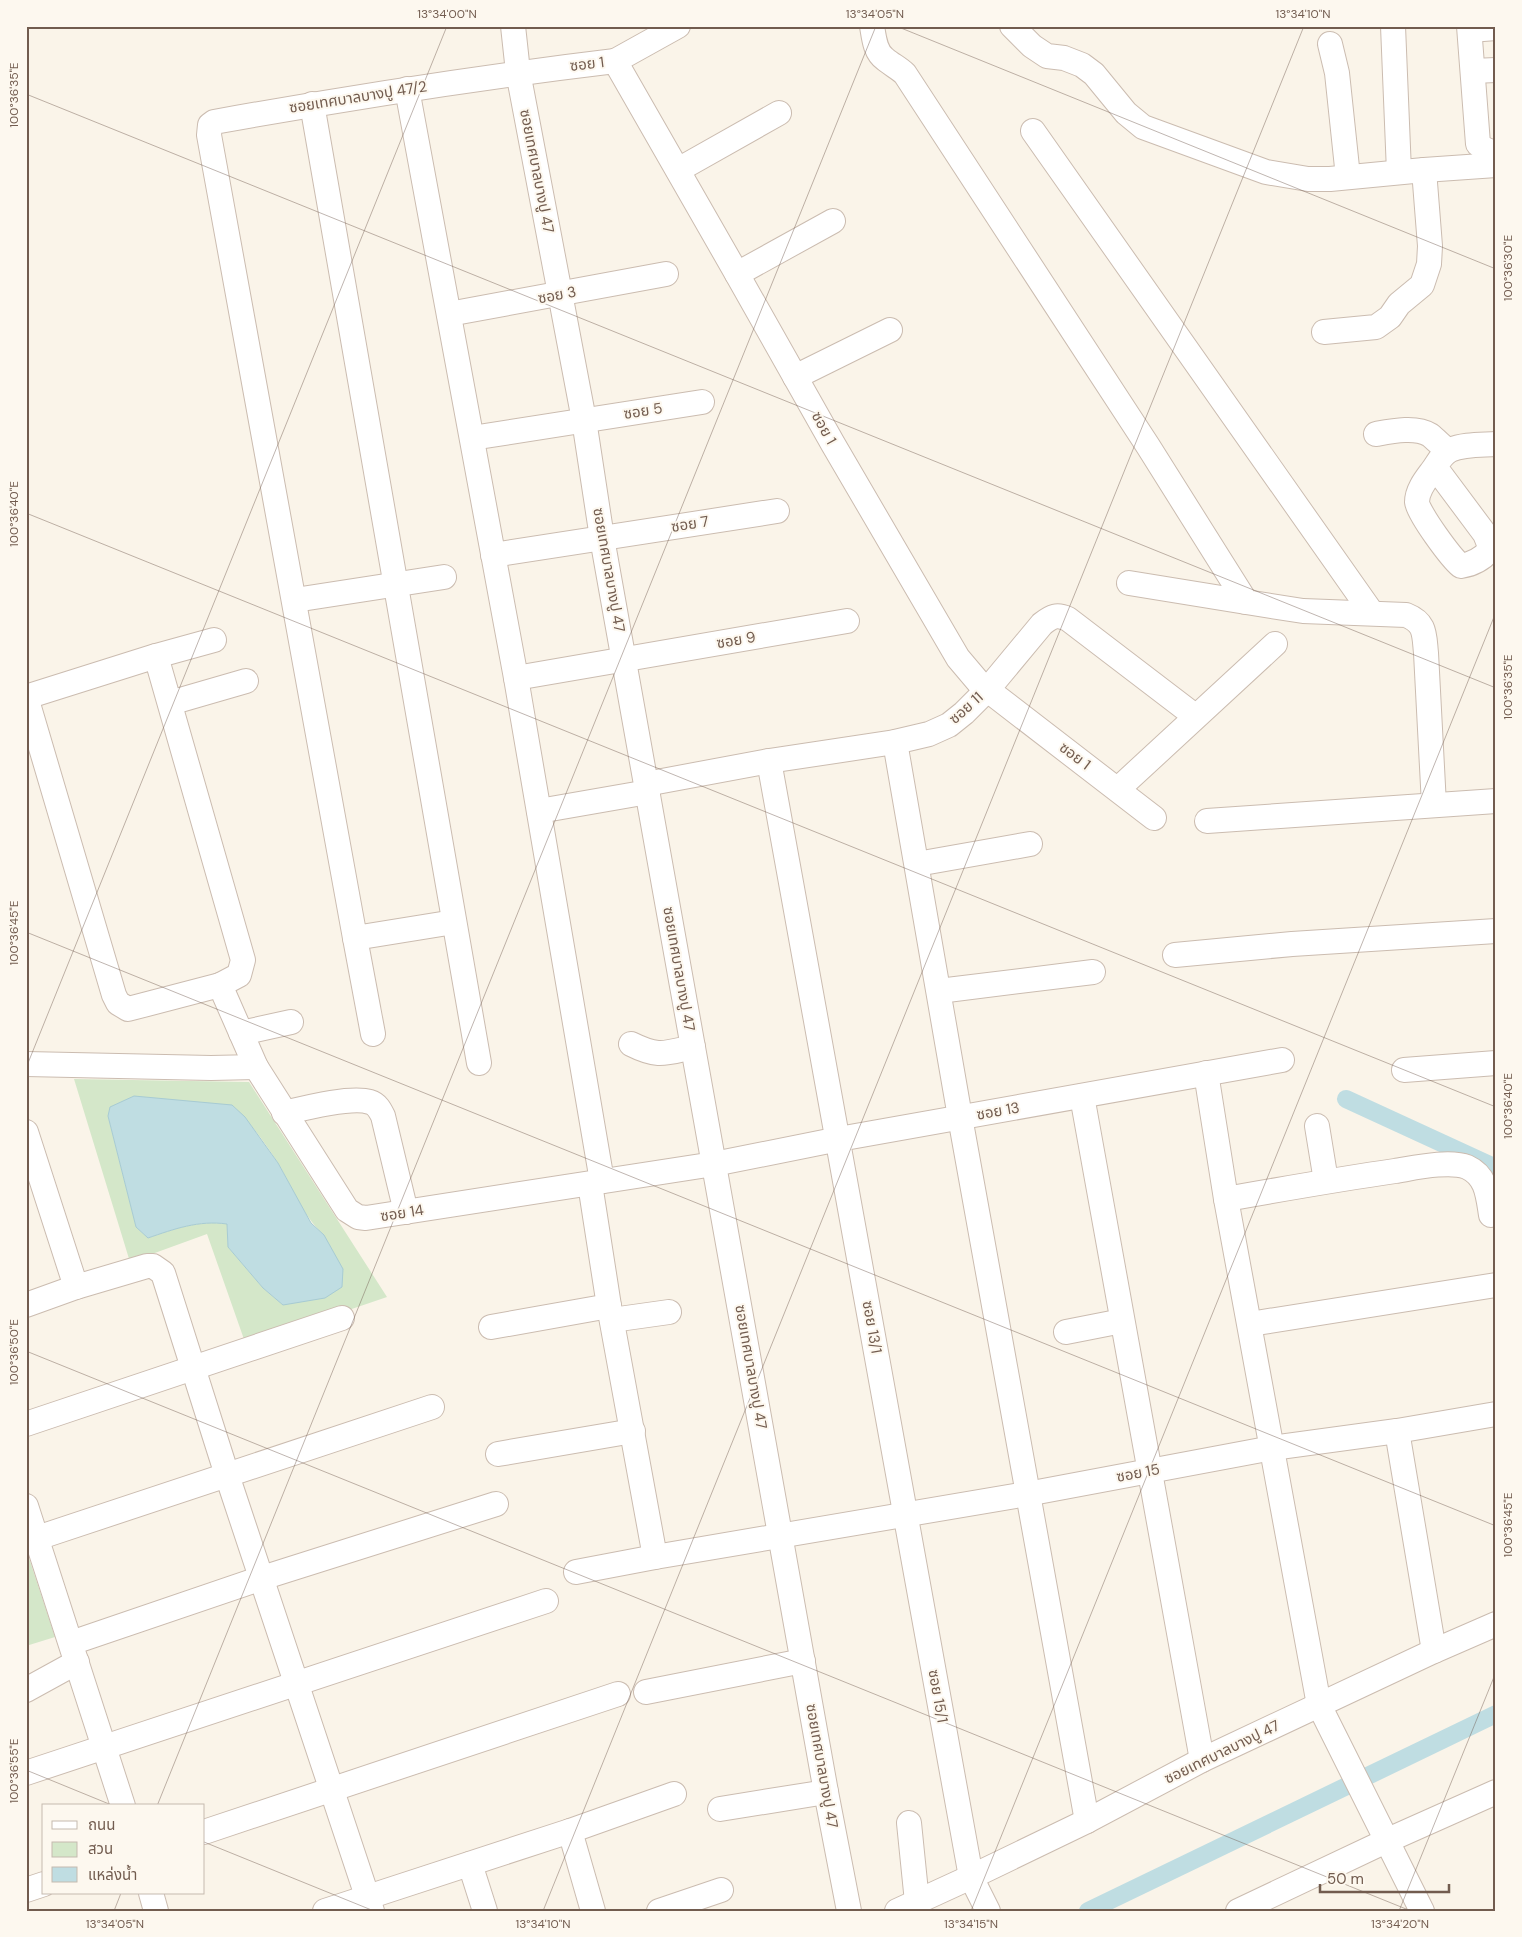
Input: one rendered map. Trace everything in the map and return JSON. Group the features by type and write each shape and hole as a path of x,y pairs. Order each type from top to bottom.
{"street":[{"name":"ซอยเทศบาลบางปู 47","path":"513,26 518,72 584,420 602,538 826,1792 849,1911"},
{"path":"615,60 678,26"},
{"path":"872,26 876,46 883,58 905,74 1148,446 1246,602"},
{"path":"1012,26 1032,46 1047,56 1064,58 1082,65 1094,74 1126,112 1143,127 1266,172 1308,179 1496,165"},
{"path":"1393,26 1399,172"},
{"path":"1496,28 1470,28 1484,70 1486,111 1478,144 1482,149 1496,152"},
{"path":"1330,44 1338,73 1348,177"},
{"name":"ซอย 1","path":"518,72 615,60 833,444 958,658 969,673 988,689 1154,818"},
{"name":"ซอยเทศบาลบางปู 47/2","path":"295,600 209,135 210,125 214,122 312,104 518,72"},
{"path":"407,89 539,811 596,1183 610,1313 655,1557"},
{"path":"312,104 479,1063"},
{"path":"678,170 779,113"},
{"path":"1033,131 1372,613"},
{"path":"1324,332 1376,327 1390,317 1400,304 1422,284 1428,264 1430,246 1424,170"},
{"path":"738,274 833,221"},
{"name":"ซอย 3","path":"449,314 666,274"},
{"path":"795,377 890,330"},
{"name":"ซอย 5","path":"472,438 702,402"},
{"path":"1376,434 1410,430 1421,431 1430,435 1441,459 1460,447 1496,444"},
{"name":"ซอย 7","path":"493,556 777,511"},
{"path":"373,1034 295,600 444,577"},
{"path":"1129,584 1303,610 1406,615 1419,622 1423,630 1434,805"},
{"name":"ซอย 11","path":"539,811 769,761 895,742 929,734 949,725 964,713 988,689 1042,624 1050,617 1056,615 1068,619 1195,716"},
{"name":"ซอย 9","path":"516,678 847,621"},
{"path":"156,656 244,960 239,974 220,985 128,1009 118,1003 26,697 156,656 214,640"},
{"path":"1118,789 1275,644"},
{"path":"170,703 246,681"},
{"path":"895,742 1027,1494 1087,1821"},
{"name":"ซอย 13/1","path":"769,761 839,1138 905,1515"},
{"path":"1207,821 1496,801"},
{"path":"917,864 1030,844"},
{"path":"355,938 454,922"},
{"path":"1176,955 1292,944 1496,931"},
{"path":"939,991 1093,972"},
{"name":"ซอย 14","path":"220,985 256,1067 284,1113 352,1215 366,1218 714,1164"},
{"path":"241,1033 291,1022"},
{"path":"631,1044 652,1054 661,1054 693,1047"},
{"name":"ซอย 13","path":"714,1164 839,1138 1282,1060"},
{"path":"1404,1070 1496,1063"},
{"path":"26,1064 211,1068 256,1067"},
{"path":"1206,1073 1226,1199 1319,1705 1422,1911"},
{"path":"1082,1096 1202,1760"},
{"path":"284,1113 328,1104 372,1102 383,1116 406,1212"},
{"path":"1317,1126 1326,1181"},
{"path":"26,1132 76,1288"},
{"path":"1226,1199 1326,1181 1451,1165 1465,1166 1475,1172 1485,1183 1491,1215"},
{"path":"26,1305 147,1266 159,1269 163,1273 227,1475 369,1904"},
{"path":"1250,1324 1496,1284"},
{"path":"492,1327 610,1313 669,1312"},
{"path":"26,1424 342,1318"},
{"path":"1066,1332 1122,1321"},
{"path":"37,1538 432,1407"},
{"name":"ซอย 15","path":"576,1572 1027,1494 1272,1448 1397,1431 1496,1414"},
{"path":"498,1454 633,1431"},
{"path":"1397,1431 1434,1651"},
{"path":"26,1690 74,1652 262,1578 496,1504"},
{"path":"26,1506 122,1804"},
{"name":"ซอย 15/1","path":"905,1515 971,1877 988,1911"},
{"path":"26,1773 546,1601"},
{"name":"ซอยเทศบาลบางปู 47","path":"907,1906 1087,1821 1202,1760 1434,1651 1496,1624"},
{"path":"646,1692 803,1661"},
{"path":"205,1832 618,1694"},
{"path":"720,1809 826,1792"},
{"path":"1238,1911 1386,1841 1496,1792"},
{"path":"325,1911 369,1904 470,1864 674,1794"},
{"path":"907,1906 909,1823"},
{"path":"570,1831 593,1911"},
{"path":"470,1864 485,1911"},
{"path":"26,1890 42,1885"},
{"path":"660,1911 722,1890"},
{"path":"151,1894 156,1911"}],"green space":[{"path":"74,1079 249,1082 387,1297 246,1345 207,1234 130,1262","holes":["232,1105 268,1148 304,1210 324,1235 283,1305 263,1288 228,1247 227,1224 197,1224 148,1238 136,1227 108,1116 111,1107"]},
{"path":"26,1549 55,1637 26,1646"}],"water":[{"path":"134,1096 232,1105 245,1117 278,1163 311,1223 324,1235 343,1269 342,1287 325,1298 283,1305 263,1288 228,1247 227,1224 197,1224 148,1238 136,1227 108,1116 110,1107"}],"waterway":[{"path":"1346,1099 1496,1168"},
{"path":"1088,1911 1496,1714"}]}
